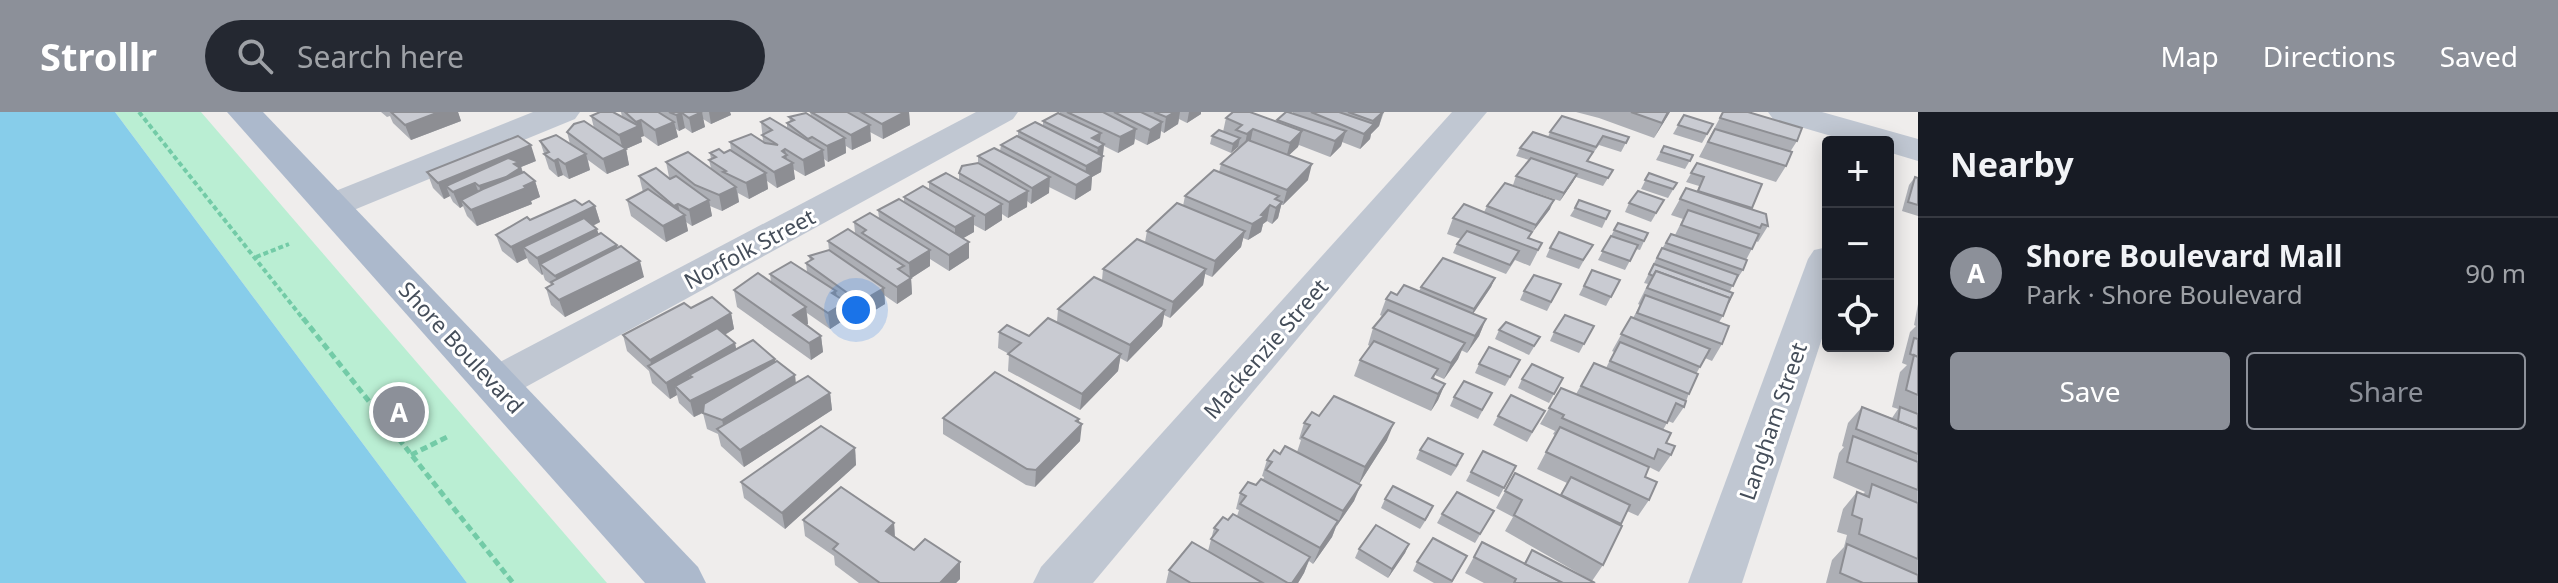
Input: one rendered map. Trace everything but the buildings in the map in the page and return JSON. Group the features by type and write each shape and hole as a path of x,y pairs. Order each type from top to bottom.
{"main road":[{"name":"Shore Boulevard","path":"244,112 679,583"}],"street":[{"path":"331,206 563,112"},
{"name":"Norfolk Street","path":"497,383 1001,112"},
{"name":"Mackenzie Street","path":"1060,583 1470,112"},
{"path":"1785,112 1918,137"},
{"path":"1832,112 1918,150"},
{"path":"1870,129 1918,127"},
{"name":"Langham Street","path":"1715,583 1822,276"}],"path":[{"path":"139,112 513,583"},
{"path":"256,257 289,244"},
{"path":"411,455 449,436"}],"green space":[{"path":"115,112 201,112 607,583 467,583"}],"water":[{"path":"0,112 115,112 467,583 0,583"}],"place":[{"name":"Shore Boulevard Mall","path":"399,412"}]}
